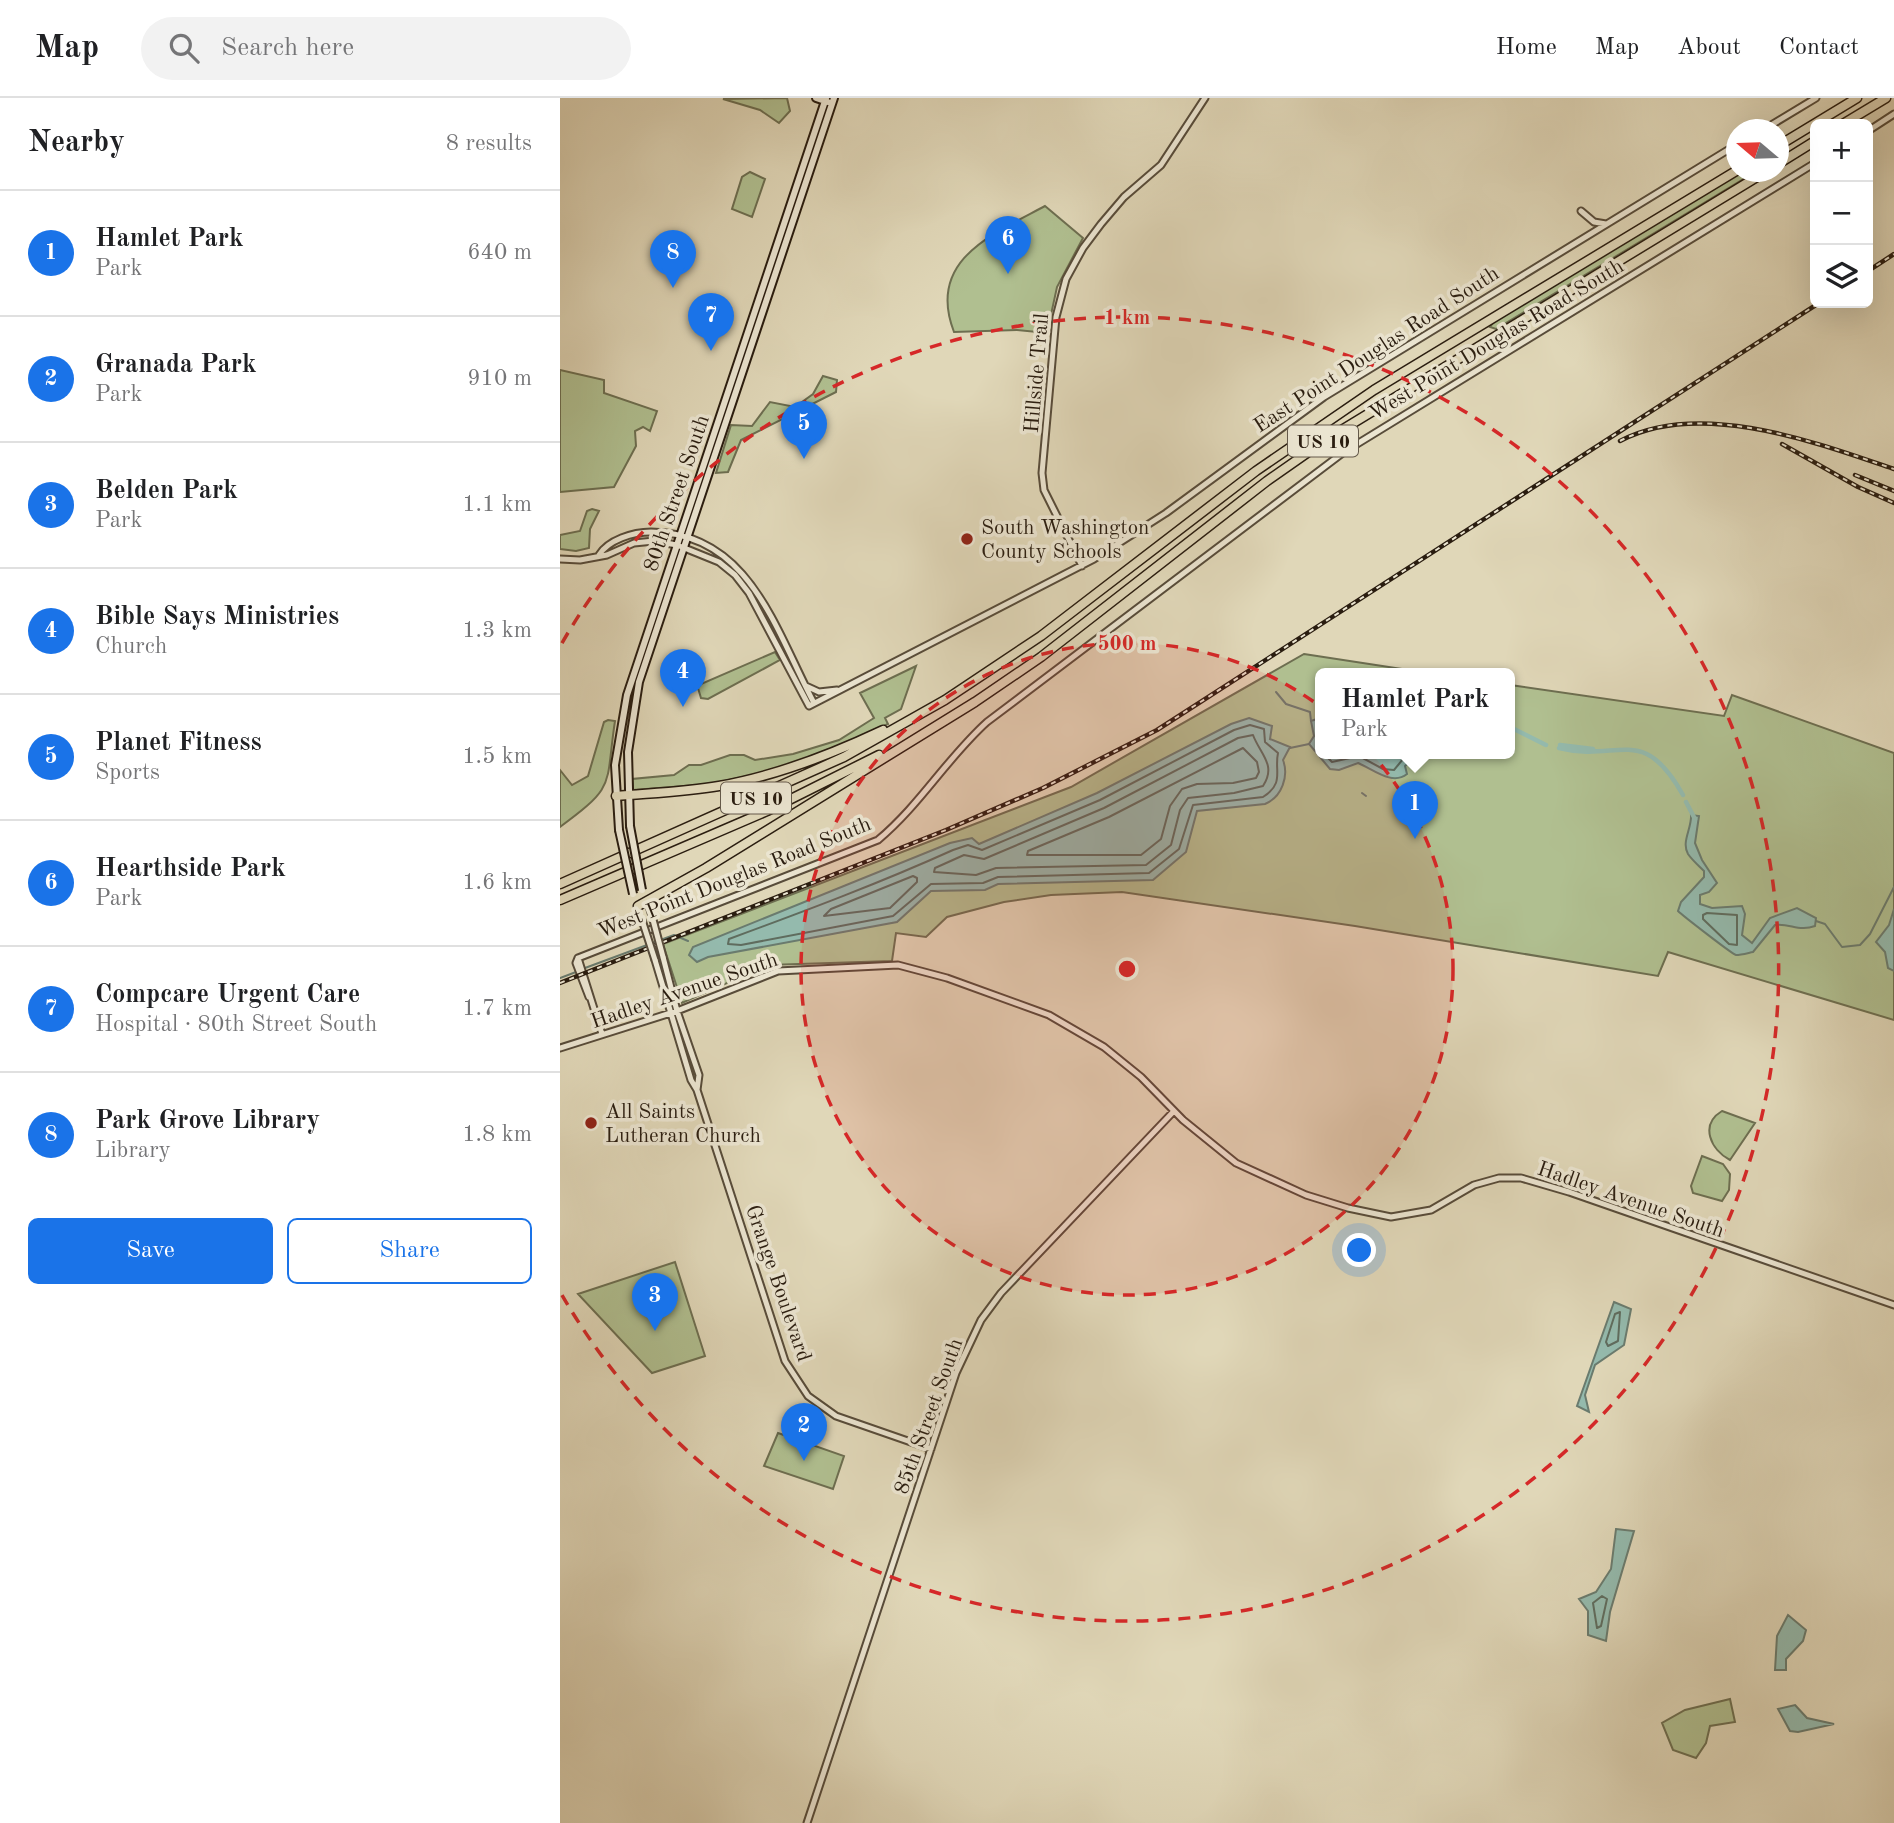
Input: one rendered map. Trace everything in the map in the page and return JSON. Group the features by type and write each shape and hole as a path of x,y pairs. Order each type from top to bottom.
{"highway":[{"path":"1789,140 1857,98"},
{"path":"1851,119 1885,98"},
{"path":"1789,158 1810,144"},
{"name":"US 10","path":"560,884 844,757 945,700 1020,651 1256,471 1363,398 1726,178"},
{"name":"US 10","path":"560,900 756,816 903,743 975,702 1041,657 1267,481 1327,439 1749,182"},
{"path":"616,796 713,787 783,770 852,744 945,700"},
{"path":"638,906 648,903 903,743"}],"main road":[{"path":"816,98 834,101"},
{"name":"80th Street South","path":"638,906 619,830 616,796 615,758 623,710 825,100"},
{"name":"80th Street South","path":"648,903 642,890 630,826 628,795 628,745 637,690 834,101"}],"street":[{"name":"Hillside Trail","path":"1082,566 1044,490 1042,473 1054,338 1061,295 1083,248 1124,197 1161,165 1205,98"},
{"path":"1781,119 1816,98"},
{"path":"1873,128 1894,114"},
{"name":"East Point Douglas Road South","path":"812,704 1082,566 1166,513 1324,397 1726,152"},
{"name":"West Point Douglas Road South","path":"602,1034 576,962 578,958 878,840 904,818 970,738 987,722 1297,485 1407,411 1810,166"},
{"path":"1581,211 1594,222 1606,224"},
{"path":"599,555 603,548 638,533 661,533 679,537 718,551 746,575 812,704"},
{"path":"560,559 580,560 646,541 677,545 715,559 741,582 812,704"},
{"path":"805,686 821,692 847,687"},
{"name":"Grange Boulevard","path":"648,903 677,1011 699,1075 697,1090"},
{"name":"Grange Boulevard","path":"638,906 669,1014 691,1080 697,1090 785,1361 816,1404 836,1416 931,1449"},
{"name":"Hadley Avenue South","path":"560,1048 669,1014 778,971 878,964 916,968 1030,1007 1104,1047 1142,1077 1174,1111 1236,1163 1290,1189 1348,1208 1391,1217 1431,1210 1485,1180 1521,1178 1569,1192 1894,1305"},
{"name":"85th Street South","path":"807,1823 968,1345 996,1298 1174,1111"}],"green space":[{"path":"787,98 790,111 779,123 760,110 723,99"},
{"path":"750,172 765,179 752,217 732,209 742,177"},
{"path":"1726,180 1726,182 1739,182 1496,329 1490,327 1496,319"},
{"path":"1045,206 1083,238 1057,287 1047,333 1017,330 954,332 948,307 949,286 957,268 969,252 986,239"},
{"path":"560,370 604,380 604,393 657,411 650,431 643,427 635,431 636,446 614,487 560,492"},
{"path":"823,376 837,380 836,392 741,440 728,472 716,473 731,425 752,426 770,402 795,407 813,394"},
{"path":"587,511 599,511 590,529 589,548 576,551 560,549 560,535 580,531"},
{"path":"775,652 780,660 708,699 701,698 698,688 701,684"},
{"path":"1304,654 1395,668 1315,668 1315,759 1515,759 1515,686 1724,716 1732,695 1894,753 1894,1020 1668,952 1658,976 1355,926 1122,892 1051,895 1004,902 947,917 926,937 896,933 892,961 768,965 682,1003 663,944 1071,787"},
{"path":"916,666 901,709 885,718 888,724 823,753 762,773 710,784 633,790 632,779 674,775 689,765 701,765 730,755 744,755 755,760 793,754 839,740 874,718 860,693"},
{"path":"615,721 605,783 591,802 560,827 560,770 572,785 588,776 604,722"},
{"path":"1722,1111 1755,1123 1730,1160 1723,1156 1710,1137 1711,1123"},
{"path":"1702,1156 1723,1164 1730,1174 1729,1190 1722,1201 1693,1193 1691,1186"},
{"path":"675,1262 705,1356 652,1373 578,1294"},
{"path":"778,1433 844,1456 833,1489 764,1466"},
{"path":"1730,1699 1735,1722 1710,1726 1706,1743 1696,1758 1673,1750 1662,1723 1685,1710"}],"water":[{"path":"1249,718 1272,726 1270,739 1290,747 1283,760 1285,773 1280,791 1265,804 1197,811 1186,852 1153,880 998,884 985,890 931,891 897,922 708,957 697,962 689,955 693,947 950,843 972,838 979,844 1097,793 1231,724"},
{"path":"1315,720 1315,751 1309,744 1314,736 1311,721"},
{"path":"1322,759 1413,759 1405,766 1407,774 1395,778 1382,775 1358,763 1339,770 1330,769"},
{"path":"1691,815 1699,816 1695,843 1717,883 1709,892 1700,895 1700,904 1712,908 1742,906 1745,914 1742,935 1752,943 1770,918 1797,908 1816,918 1815,926 1804,928 1775,925 1753,952 1736,955 1678,911 1681,902 1704,877 1704,871 1686,849"},
{"path":"1894,909 1894,971 1888,968 1885,952 1876,942 1889,925"},
{"path":"1614,1302 1631,1309 1624,1345 1595,1365 1585,1395 1589,1412 1577,1406"},
{"path":"1616,1529 1634,1531 1610,1612 1606,1641 1588,1635 1588,1611 1579,1599 1596,1592 1611,1569"},
{"path":"1788,1615 1806,1630 1803,1641 1786,1659 1786,1670 1775,1670 1777,1636"},
{"path":"1795,1705 1807,1718 1834,1724 1798,1732 1790,1731 1778,1709"}],"waterway":[{"path":"1276,692 1286,704 1310,712 1311,721"},
{"path":"1515,730 1546,745"},
{"path":"1290,748 1309,744"},
{"path":"1560,745 1593,749"},
{"path":"1559,748 1642,752 1655,759 1683,795"},
{"path":"1362,793 1366,796"},
{"path":"1686,802 1695,819"},
{"path":"1816,921 1825,924 1842,947 1860,945 1870,934 1894,887"},
{"path":"585,968 674,935 688,941"},
{"path":"560,978 576,972"}],"railway":[{"path":"1873,268 1894,254"},
{"path":"560,983 946,830 1043,788 1157,730 1811,308"},
{"path":"1620,441 1651,429 1685,424 1721,424 1793,437 1894,469"},
{"path":"1782,444 1858,487 1894,503"},
{"path":"1855,475 1894,491"}],"place":[{"name":"Hearthside Park","path":"1008,274"},
{"name":"Park Grove Library","path":"673,288"},
{"name":"Compcare Urgent Care","path":"711,351"},
{"name":"Planet Fitness","path":"804,459"},
{"name":"South Washington County Schools","path":"967,539"},
{"name":"Bible Says Ministries","path":"683,707"},
{"name":"Hamlet Park","path":"1415,839"},
{"name":"All Saints Lutheran Church","path":"591,1123"},
{"name":"Belden Park","path":"655,1331"},
{"name":"Granada Park","path":"804,1461"}]}
